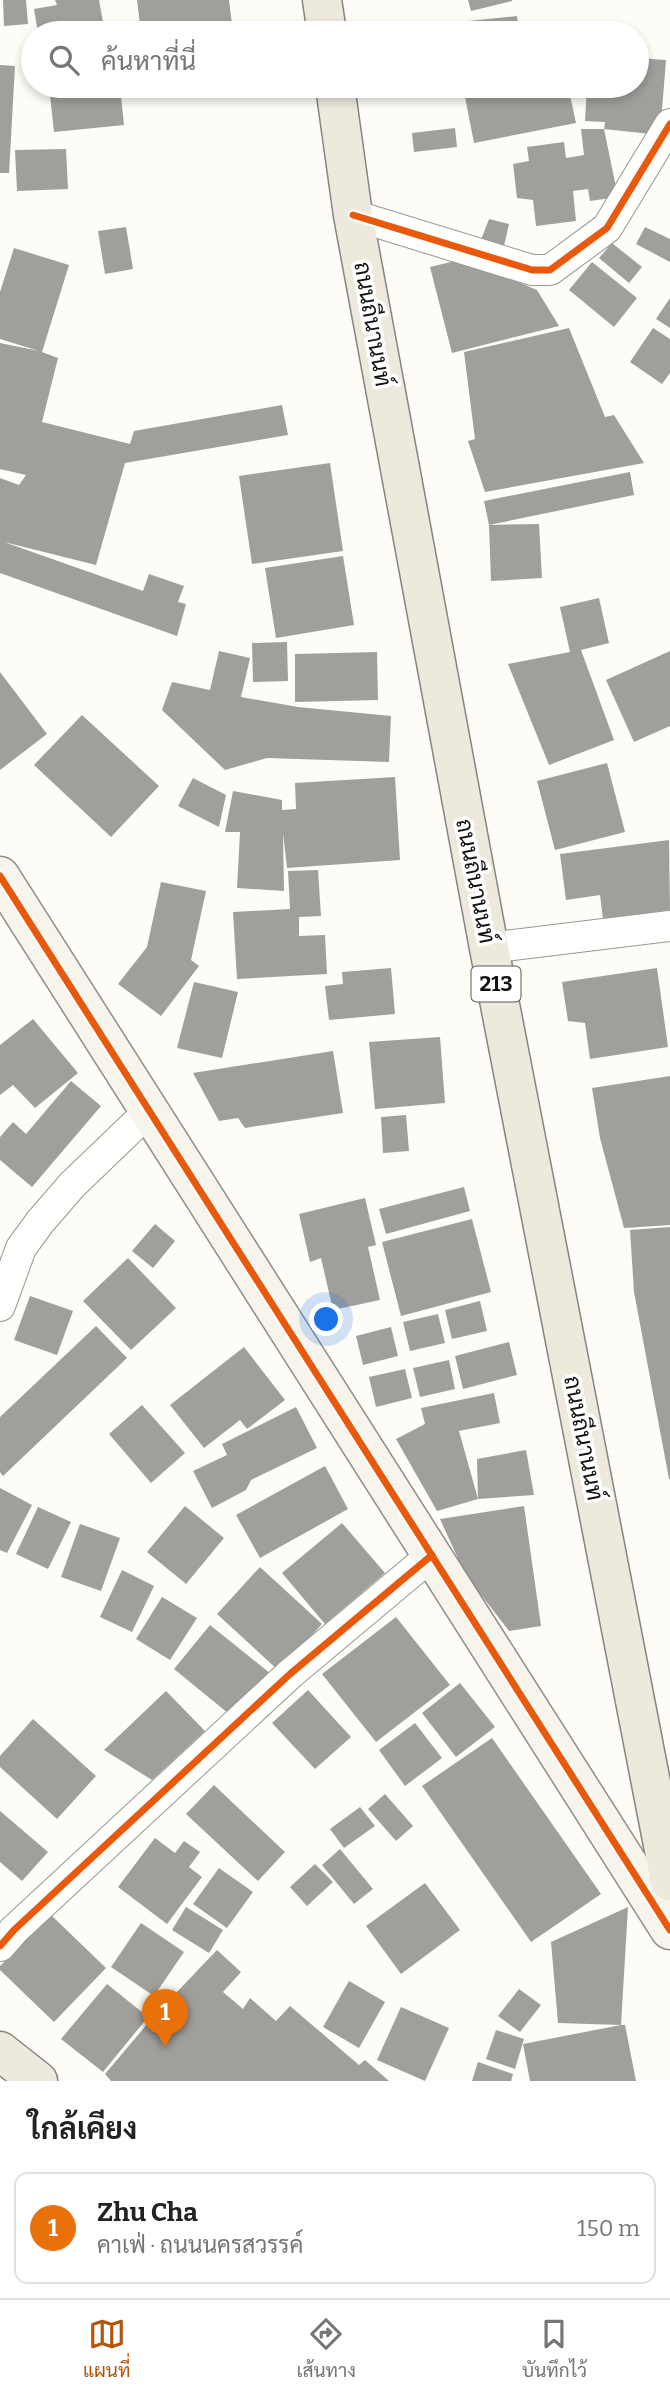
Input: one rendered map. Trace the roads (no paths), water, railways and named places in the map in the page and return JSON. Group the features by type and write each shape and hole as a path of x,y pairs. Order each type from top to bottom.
{"main road":[{"path":"323,0 326,21"},
{"name":"ถนนถีนานนท์","path":"337,98 353,215 489,948 670,1881"},
{"path":"0,2051 38,2081"}],"street":[{"path":"353,215 532,270 550,270 607,228 670,124"},
{"path":"0,876 670,1930"},
{"path":"489,948 670,926"},
{"path":"0,1306 21,1248 40,1222 72,1185 149,1111"},
{"path":"0,1946 290,1674 432,1555"}],"place":[{"name":"Zhu Cha","path":"165,2047"}]}
